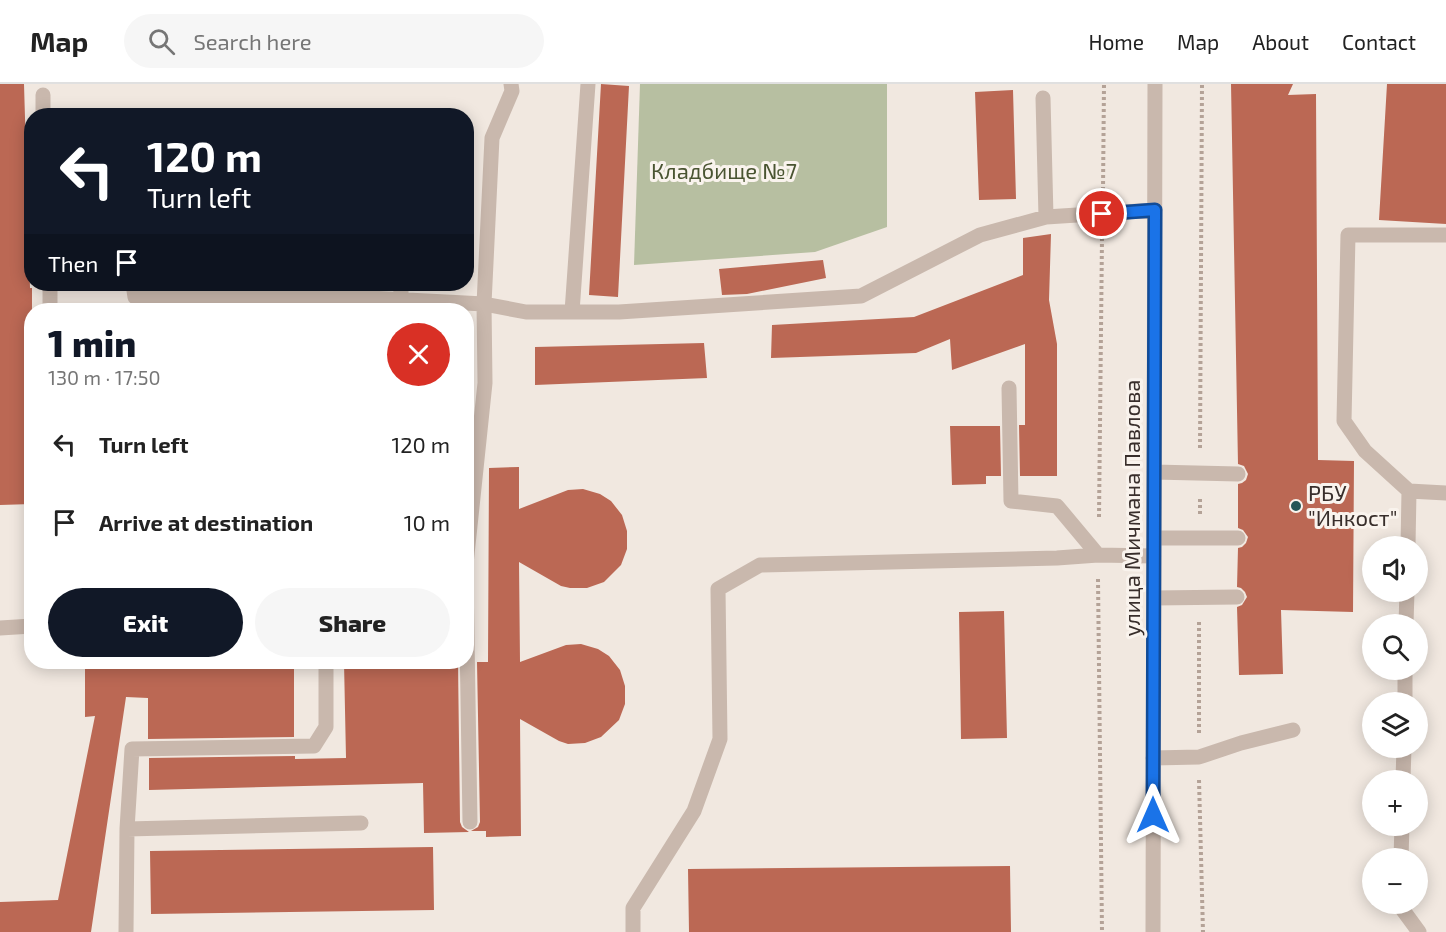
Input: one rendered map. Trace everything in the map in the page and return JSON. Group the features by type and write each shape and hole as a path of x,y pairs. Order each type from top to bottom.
{"street":[{"path":"474,488 485,383 484,304 492,138 512,91 512,84"},
{"path":"572,312 588,84"},
{"name":"улица Мичмана Павлова","path":"1153,932 1155,84"},
{"path":"43,95 44,108"},
{"path":"1043,98 1046,217"},
{"path":"474,304 526,312 619,312 861,296 980,235 1046,217 1155,210"},
{"path":"1446,236 1348,235 1344,420 1365,451 1409,491 1446,493"},
{"path":"134,291 135,297 195,291"},
{"path":"226,291 463,303"},
{"path":"401,291 401,300"},
{"path":"1009,388 1011,501 1057,506 1098,555"},
{"path":"1154,472 1238,474"},
{"path":"1408,536 1409,491"},
{"path":"1154,538 1238,538"},
{"path":"633,932 633,908 694,811 720,739 718,590 760,566 1098,555 1154,556"},
{"path":"1154,598 1237,597"},
{"path":"0,628 24,626"},
{"path":"126,932 127,829 132,749 314,746 326,727 326,669"},
{"path":"468,669 470,822"},
{"path":"1153,758 1199,757 1241,743 1293,730"},
{"path":"127,829 362,823"},
{"path":"1406,914 1419,932"}],"path":[{"path":"1102,932 1098,555 1104,84"},
{"path":"1200,538 1202,84"},
{"path":"1199,598 1199,757 1203,932"}],"green space":[{"name":"Кладбище №7","path":"640,84 887,84 887,227 815,252 634,265"}],"building":[{"path":"0,84 24,84 24,291 32,291 32,303 24,303 24,504 0,505"},
{"path":"601,84 629,86 618,297 589,295"},
{"path":"1231,84 1293,84 1288,95 1316,94 1318,460 1354,461 1353,612 1281,610 1283,674 1239,675 1237,607 1242,605 1247,597 1241,588 1237,587 1238,548 1246,543 1248,537 1243,530 1238,528 1238,484 1246,480 1248,474 1244,466 1238,464"},
{"path":"1387,84 1446,84 1446,224 1379,220"},
{"path":"1013,90 1016,199 979,200 975,92"},
{"path":"1051,234 1049,300 1057,344 1057,476 1020,476 1019,425 1025,425 1025,344 952,370 950,339 916,353 771,358 772,325 914,317 1023,275 1023,238"},
{"path":"823,260 826,278 747,294 722,295 719,269"},
{"path":"704,343 707,378 535,385 535,347"},
{"path":"950,426 1000,426 1001,476 986,476 986,484 952,485"},
{"path":"519,467 519,509 568,490 583,489 600,494 611,501 622,515 627,531 627,549 621,565 604,582 587,588 561,586 519,562 520,662 566,645 581,644 598,649 609,656 620,670 625,686 625,704 619,720 601,737 585,743 568,744 559,741 520,719 521,836 486,837 486,831 471,831 478,827 480,822 477,662 488,662 489,468"},
{"path":"1004,611 1007,738 961,739 959,612"},
{"path":"85,669 294,669 294,737 148,739 148,698 126,697 91,932 0,932 0,902 58,900 95,716 85,717"},
{"path":"344,669 458,669 460,822 462,827 469,832 424,833 423,783 149,790 149,758 295,756 295,759 346,758"},
{"path":"433,847 434,910 151,914 150,851"},
{"path":"1010,866 1011,932 689,932 688,869"}],"place":[{"name":"РБУ \"Инкост\"","path":"1296,506"}],"route":[{"path":"1102,214 1155,210 1153,815"}]}
